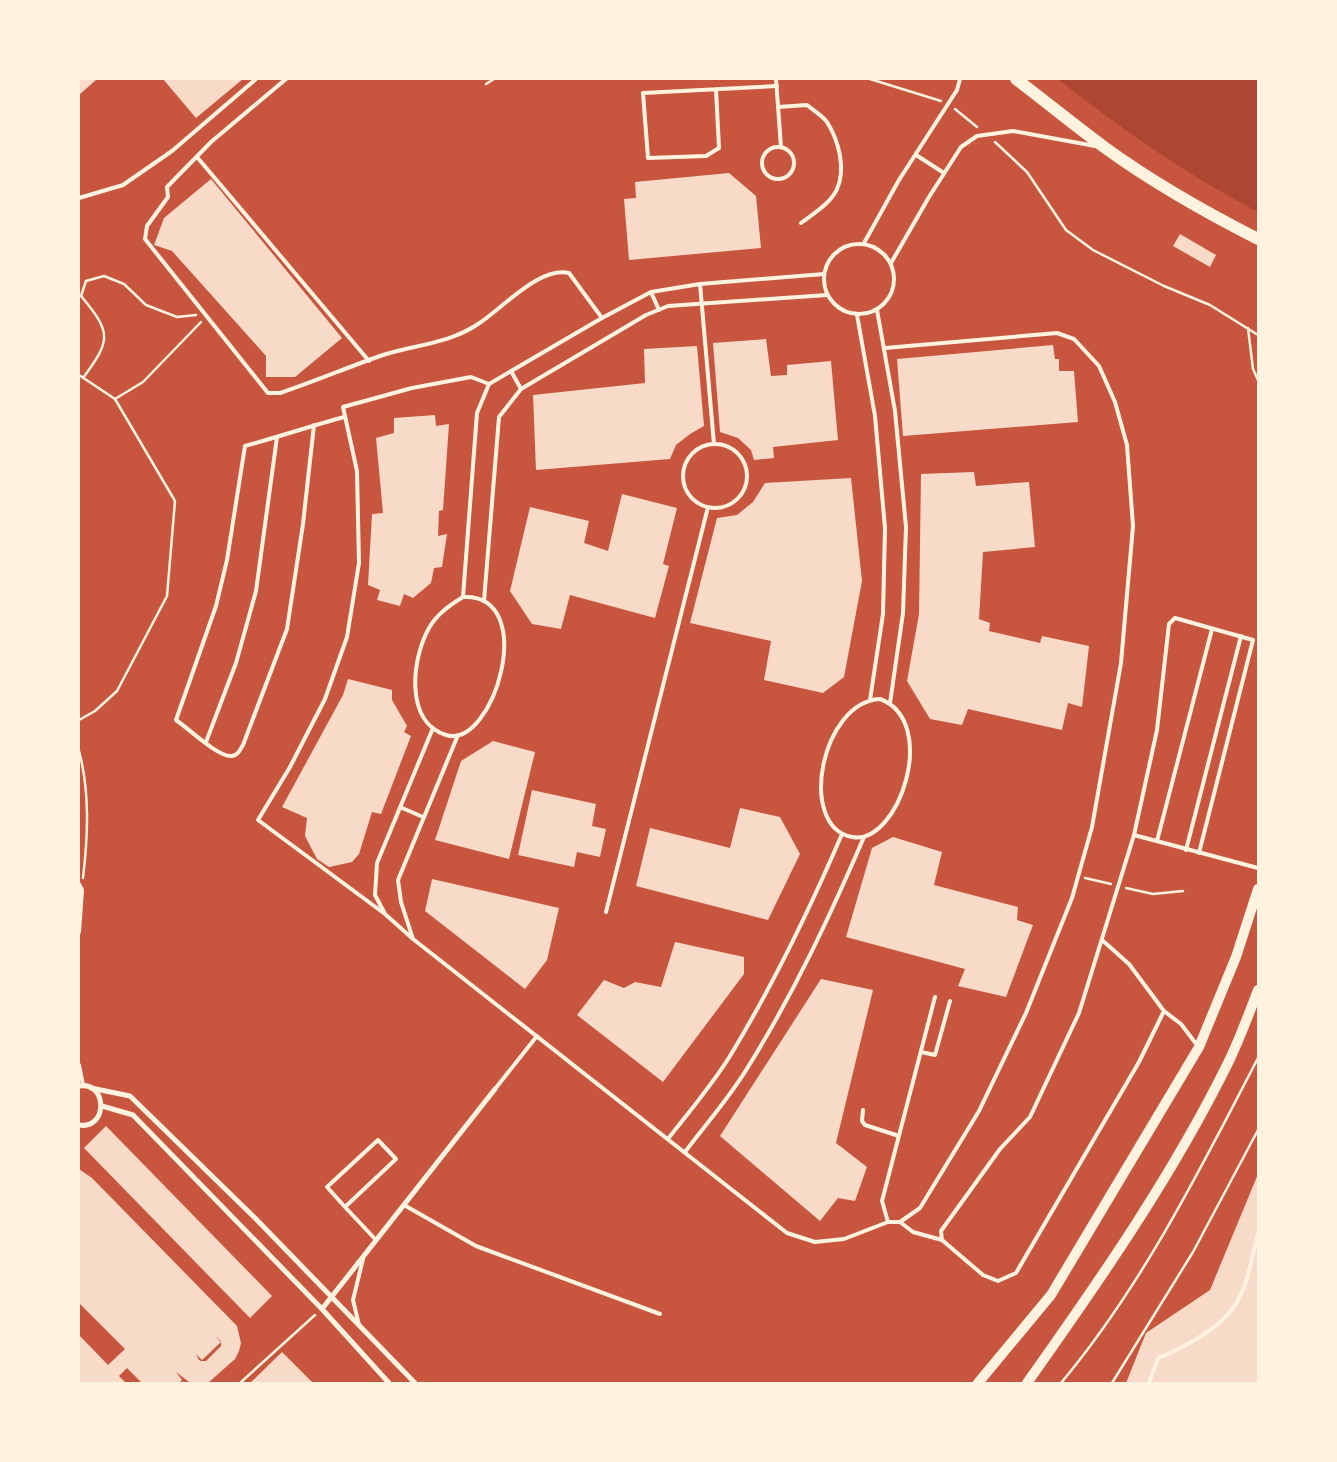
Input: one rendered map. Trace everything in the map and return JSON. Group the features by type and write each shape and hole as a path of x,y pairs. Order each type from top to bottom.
{"main road":[{"path":"1016,79 1104,148 1211,215 1258,239"},
{"path":"978,1383 1051,1295 1199,1047 1236,957 1258,889"},
{"path":"1027,1383 1076,1314 1162,1184 1229,1060 1258,990"}],"street":[{"path":"81,1086 130,1096 332,1296 415,1383"},
{"path":"79,1125 93,1123 100,1116 102,1106 99,1095 91,1088"},
{"path":"322,1308 495,1089"},
{"path":"102,1106 133,1115 322,1308 389,1383"}],"lane":[{"path":"79,198 123,185 172,151 256,79"},
{"path":"286,79 197,157 167,187 168,197 147,226 145,239 268,393 280,393 369,361 435,344 478,325 508,299 552,272 568,272 602,318"},
{"path":"776,79 781,147"},
{"path":"864,243 948,104 960,79"},
{"path":"716,89 719,148 706,156 648,158 643,93 716,89 777,86"},
{"path":"778,106 807,105 827,121 837,143 841,165 837,189 822,207 801,224"},
{"path":"891,263 961,147 985,134 1013,131 1104,148"},
{"path":"781,147 790,151 794,160 793,170 786,177 776,179 767,175 762,166 764,156 771,149 781,147"},
{"path":"916,155 944,173"},
{"path":"197,157 369,361"},
{"path":"864,243 880,250 891,263 895,281 889,298 877,310 857,314 845,312 835,305 827,295 824,274 831,257 846,246 864,243"},
{"path":"463,597 477,414 489,384 602,318 651,292 700,284 824,274"},
{"path":"700,284 714,444"},
{"path":"651,292 659,310"},
{"path":"484,601 499,416 521,388 668,306 827,295"},
{"path":"877,310 895,411 906,527 903,613 890,703"},
{"path":"857,314 875,416 886,528 883,614 870,700"},
{"path":"489,384 471,377 412,388 343,407 357,471 359,554 347,637 325,700 290,768 258,820 385,914 413,939 787,1233 815,1242 844,1239 888,1222 900,1222 920,1208 980,1111 1026,1013 1072,898 1092,827 1121,663 1133,526 1127,445 1115,402 1099,366 1074,339 1057,333 885,348"},
{"path":"511,371 521,388"},
{"path":"314,425 292,603 279,652 238,754 232,756 222,755 176,720 216,606 227,560 245,446 277,437 314,425 344,416"},
{"path":"206,742 236,662 256,591 277,437"},
{"path":"714,444 730,447 742,458 747,472 744,490 734,502 717,508 708,507 694,500 687,491 682,476 688,458 699,448 714,444"},
{"path":"606,912 708,507"},
{"path":"413,939 401,902 398,880 458,735 470,727 491,704 504,658 505,645 502,628 495,613 484,601 474,597 463,597 450,605 430,627 415,675 414,688 418,705 426,720 433,728 448,735 458,735"},
{"path":"942,1240 941,1231 1000,1149 1030,1117 1079,1013 1134,835 1157,730 1169,624 1172,620 1178,618 1253,640 1200,853"},
{"path":"1157,841 1212,629"},
{"path":"1186,850 1241,636"},
{"path":"880,699 890,703 901,716 908,731 911,747 910,760 896,806 876,829 864,837 853,838 842,834 831,822 824,807 820,791 821,778 835,729 856,707 870,700 880,699"},
{"path":"385,914 376,895 377,862 433,728"},
{"path":"400,807 423,817"},
{"path":"668,1139 728,1058 773,982 814,900 842,834"},
{"path":"1134,835 1258,868"},
{"path":"685,1152 747,1069 792,993 832,910 864,837"},
{"path":"79,884 82,890 79,932"},
{"path":"1102,940 1130,964 1164,1011 1181,1024 1199,1047"},
{"path":"888,1222 882,1202 935,998"},
{"path":"921,1052 935,1055 950,1001"},
{"path":"900,1222 913,1232 942,1240 984,1275 998,1281 1016,1273 1139,1062 1164,1011"},
{"path":"495,1089 536,1036"},
{"path":"79,1065 81,1086"},
{"path":"863,1110 862,1121 865,1126 899,1136"},
{"path":"345,1207 396,1159 378,1140 327,1187 345,1207 376,1240"},
{"path":"404,1205 476,1246 660,1314"},
{"path":"1149,1383 1158,1358 1180,1349 1229,1314 1242,1290 1258,1234"},
{"path":"359,1325 353,1300 364,1255"}],"path":[{"path":"486,84 494,79"},
{"path":"870,79 948,104 1027,172 1066,230 1093,250 1164,286 1210,305 1258,335"},
{"path":"83,378 102,353 105,334 96,313 81,296 86,281 104,276 124,284 146,305 177,317 206,315"},
{"path":"115,400 143,382 206,315"},
{"path":"1248,328 1253,369 1258,380"},
{"path":"79,375 115,400 175,501 170,580 167,596 117,691 95,711 79,720"},
{"path":"79,751 84,769 88,834 82,890"},
{"path":"1078,876 1153,894 1183,891"},
{"path":"1061,1383 1132,1284 1181,1204 1258,1058"},
{"path":"1112,1383 1193,1252 1258,1130"},
{"path":"240,1383 322,1308"}],"shaded area":[{"path":"1058,79 1258,79 1258,212 1180,167 1106,116"}],"building":[{"path":"79,79 97,79 79,95"},
{"path":"163,79 243,79 196,118"},
{"path":"729,173 756,196 761,248 629,260 624,199 636,198 635,182"},
{"path":"211,179 342,338 295,377 266,377 266,356 172,251 154,245 164,218"},
{"path":"1180,234 1216,255 1210,267 1173,246"},
{"path":"766,339 771,376 787,375 787,365 831,361 838,440 773,447 774,458 754,460 751,450 738,438 720,432 713,343"},
{"path":"1053,345 1055,359 1059,359 1059,371 1074,371 1078,422 903,436 897,359"},
{"path":"697,346 704,426 676,445 670,459 536,470 533,395 645,383 644,349"},
{"path":"435,415 436,426 449,424 443,510 439,511 438,536 447,534 442,567 434,568 431,583 413,598 404,594 400,606 377,600 380,590 368,585 372,514 383,513 376,438 394,433 394,418"},
{"path":"974,472 976,486 1029,482 1035,547 983,552 979,619 990,623 989,631 1040,643 1042,636 1089,646 1082,707 1068,703 1062,730 968,709 962,725 930,719 907,681 919,614 921,474"},
{"path":"851,478 862,581 844,677 823,693 764,680 771,641 690,623 717,518 737,515 753,502 765,483"},
{"path":"622,494 677,508 663,564 669,566 655,618 570,595 561,629 532,624 510,591 530,507 589,521 584,543 608,551"},
{"path":"348,679 392,690 392,700 407,726 404,732 411,736 381,814 372,812 359,854 352,862 329,867 317,859 305,836 307,818 282,807 343,695"},
{"path":"493,741 535,752 509,859 435,840 461,761"},
{"path":"532,790 596,804 592,826 606,829 600,857 577,852 574,867 518,855"},
{"path":"740,808 780,817 800,854 768,920 636,886 650,828 730,848"},
{"path":"893,837 942,852 934,885 1018,907 1017,920 1033,925 1006,997 958,986 965,969 846,937 872,848"},
{"path":"432,879 559,908 547,960 525,989 425,911"},
{"path":"675,942 744,957 744,974 663,1082 577,1015 604,980 624,988 635,982 661,987"},
{"path":"821,979 873,990 836,1143 867,1167 855,1201 838,1198 820,1221 720,1136"},
{"path":"106,1126 272,1296 250,1318 84,1148"},
{"path":"79,1169 92,1178 237,1326 241,1343 239,1351 235,1359 208,1383 189,1382 176,1372 182,1380 179,1383 142,1383 127,1368 119,1376 126,1383 79,1383 79,1335 108,1365 125,1349 79,1303","holes":["221,1342 221,1346 206,1361 199,1360 196,1354 202,1360"]},
{"path":"1258,1174 1258,1383 1126,1383 1146,1333 1210,1290"},
{"path":"282,1352 313,1383 250,1383"}]}
